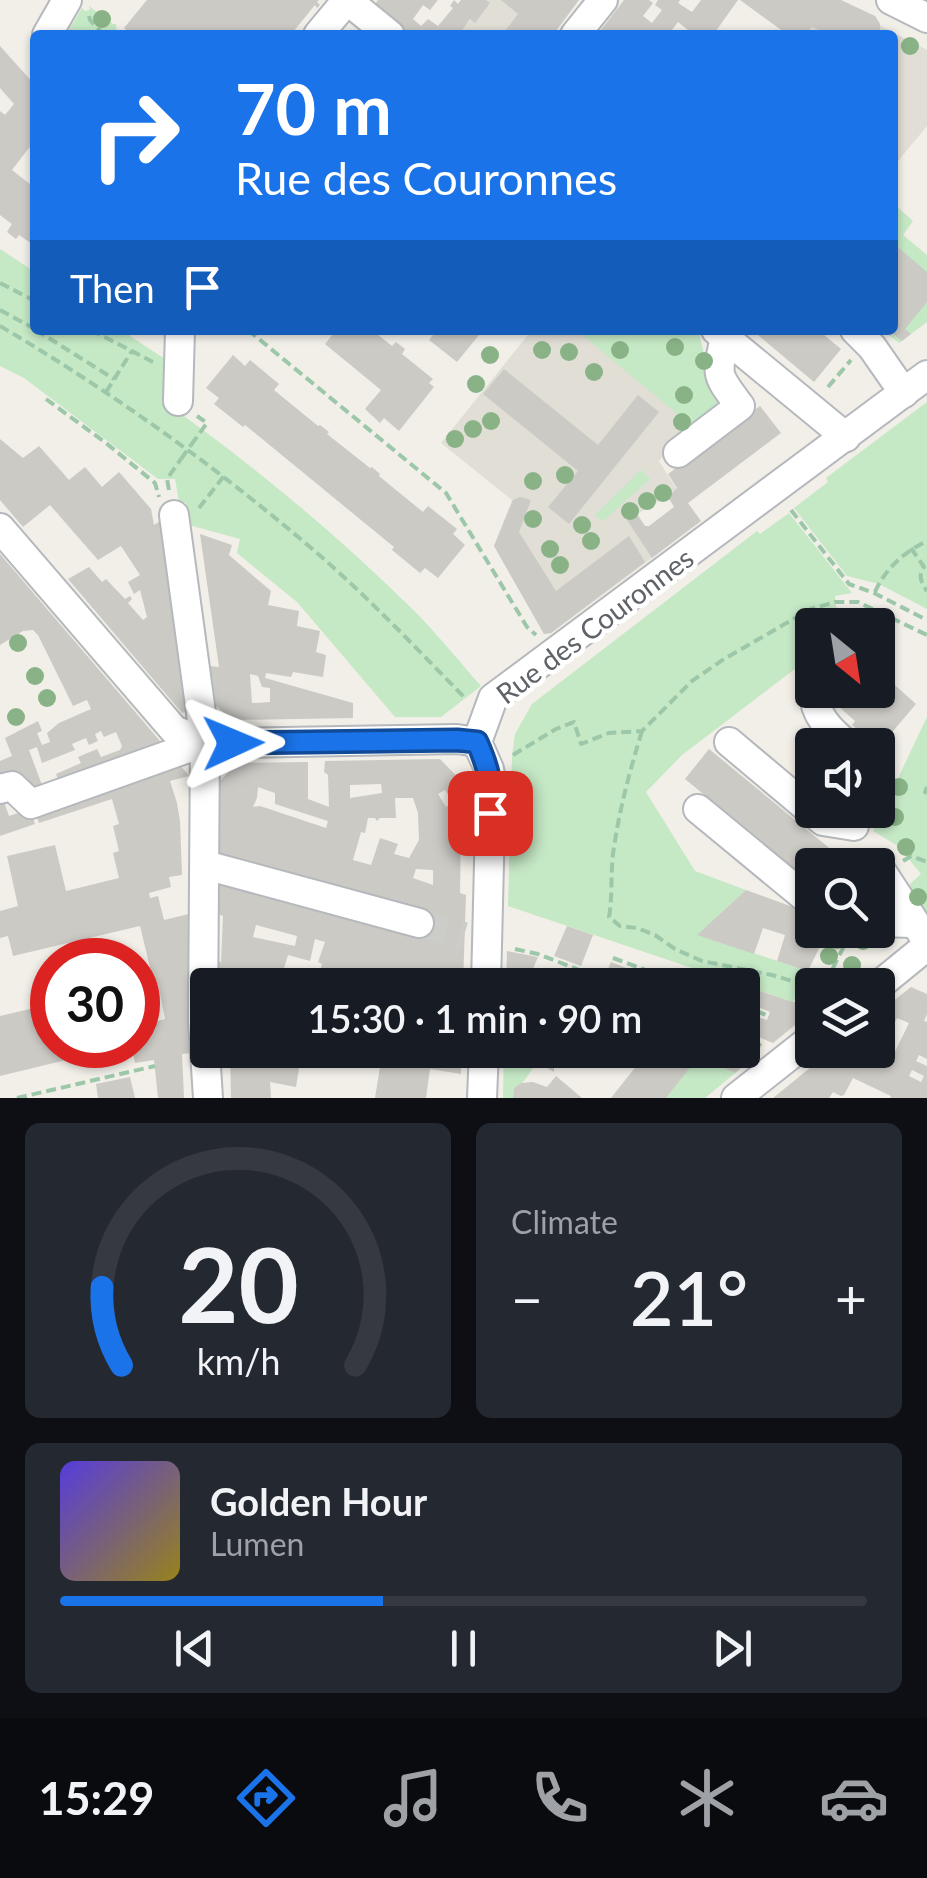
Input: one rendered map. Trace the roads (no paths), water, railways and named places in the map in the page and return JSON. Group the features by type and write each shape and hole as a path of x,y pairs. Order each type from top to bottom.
{"street":[{"path":"322,30 347,0 384,30"},
{"path":"579,30 602,0"},
{"path":"891,0 926,14"},
{"path":"53,30 77,6"},
{"path":"178,387 180,335"},
{"path":"678,453 740,406 719,377 721,335"},
{"path":"722,335 846,437"},
{"path":"861,336 904,393"},
{"name":"Rue des Couronnes","path":"477,742 493,698 927,376"},
{"path":"173,506 205,742 203,1021 208,1098"},
{"path":"0,528 174,730 205,742"},
{"path":"0,789 12,786 31,804 205,742 477,742 491,781 486,968"},
{"path":"729,742 795,797"},
{"path":"698,809 795,889"},
{"path":"205,865 419,923"},
{"path":"895,894 922,936"},
{"path":"895,927 922,936"},
{"path":"894,968 922,936"},
{"path":"736,1098 795,1051"},
{"path":"482,1098 483,1068"}],"tunnel":[{"path":"419,923 464,936"}]}
